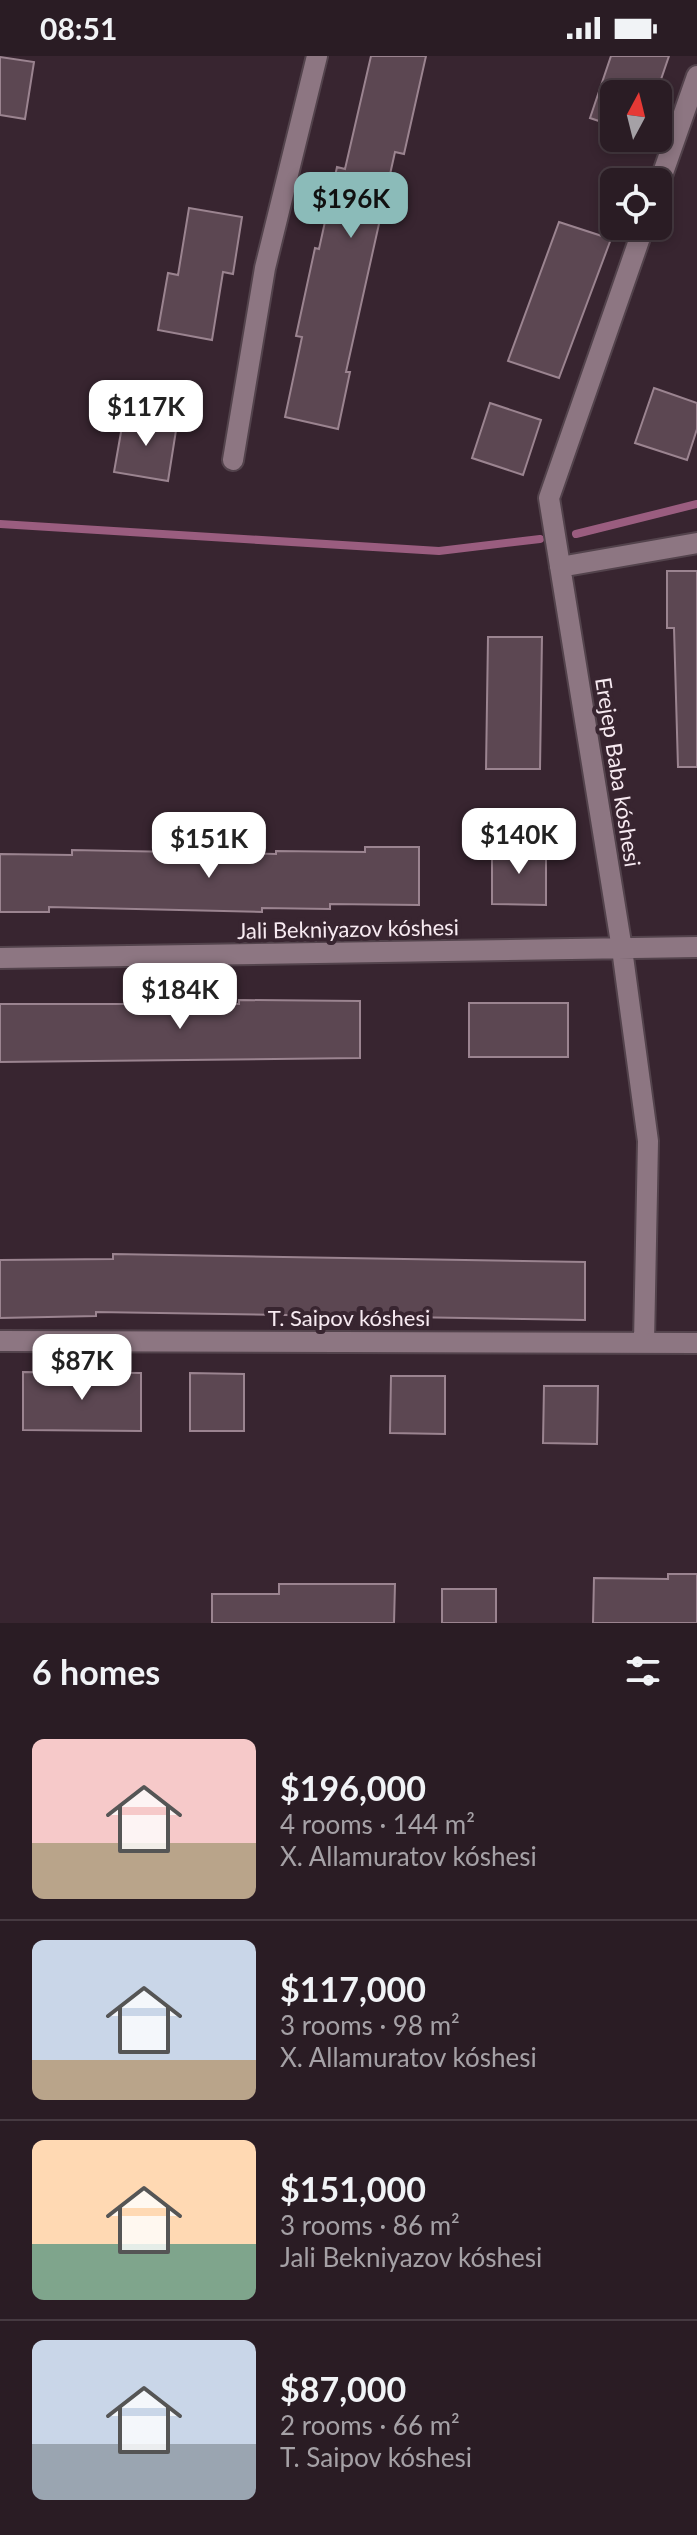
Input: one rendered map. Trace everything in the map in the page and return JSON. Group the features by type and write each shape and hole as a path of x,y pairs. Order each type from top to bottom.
{"street":[{"path":"233,460 265,268 317,56"},
{"path":"665,168 697,76"},
{"name":"Erejep Baba kóshesi","path":"639,240 549,498 622,949 648,1141 644,1342"},
{"path":"560,567 697,543"},
{"name":"Jali Bekniyazov kóshesi","path":"0,958 697,947"},
{"name":"T. Saipov kóshesi","path":"0,1341 697,1343"}],"building":[{"path":"371,56 426,56 404,154 395,152 346,372 350,372 338,429 285,417 302,337 296,336 315,248 319,249 337,167 345,169"},
{"path":"611,56 669,56 661,80 603,80"},
{"path":"0,57 34,62 25,119 0,115"},
{"path":"600,88 600,121 590,118"},
{"path":"189,208 242,217 233,274 223,272 212,340 158,330 168,273 178,275"},
{"path":"559,222 600,235 600,240 611,240 559,378 508,361"},
{"path":"654,388 697,403 697,429 687,460 635,443"},
{"path":"490,403 541,420 523,475 472,458"},
{"path":"124,415 177,424 168,481 114,472"},
{"path":"667,571 697,571 697,767 678,767 674,628 667,628"},
{"path":"488,637 542,637 540,769 486,769"},
{"path":"365,847 419,847 419,905 330,904 330,909 262,908 262,912 49,907 49,912 0,912 0,854 72,855 72,850 276,854 276,851 365,852"},
{"path":"492,847 546,847 546,905 492,904"},
{"path":"239,1000 360,1001 360,1058 0,1062 0,1004 239,1004"},
{"path":"469,1003 568,1003 568,1057 469,1057"},
{"path":"113,1254 585,1262 585,1320 96,1312 96,1316 0,1318 0,1260 113,1259"},
{"path":"23,1372 141,1373 141,1431 23,1430"},
{"path":"190,1373 244,1374 244,1431 190,1431"},
{"path":"391,1376 445,1376 445,1434 390,1433"},
{"path":"544,1386 598,1386 597,1444 543,1443"},
{"path":"668,1574 697,1574 697,1623 593,1623 594,1578 668,1579"},
{"path":"279,1584 395,1584 394,1623 212,1623 212,1594 279,1594"},
{"path":"442,1589 496,1589 496,1623 442,1623"}],"waterway":[{"path":"576,534 697,504"},
{"path":"0,524 439,551 540,539"}]}
